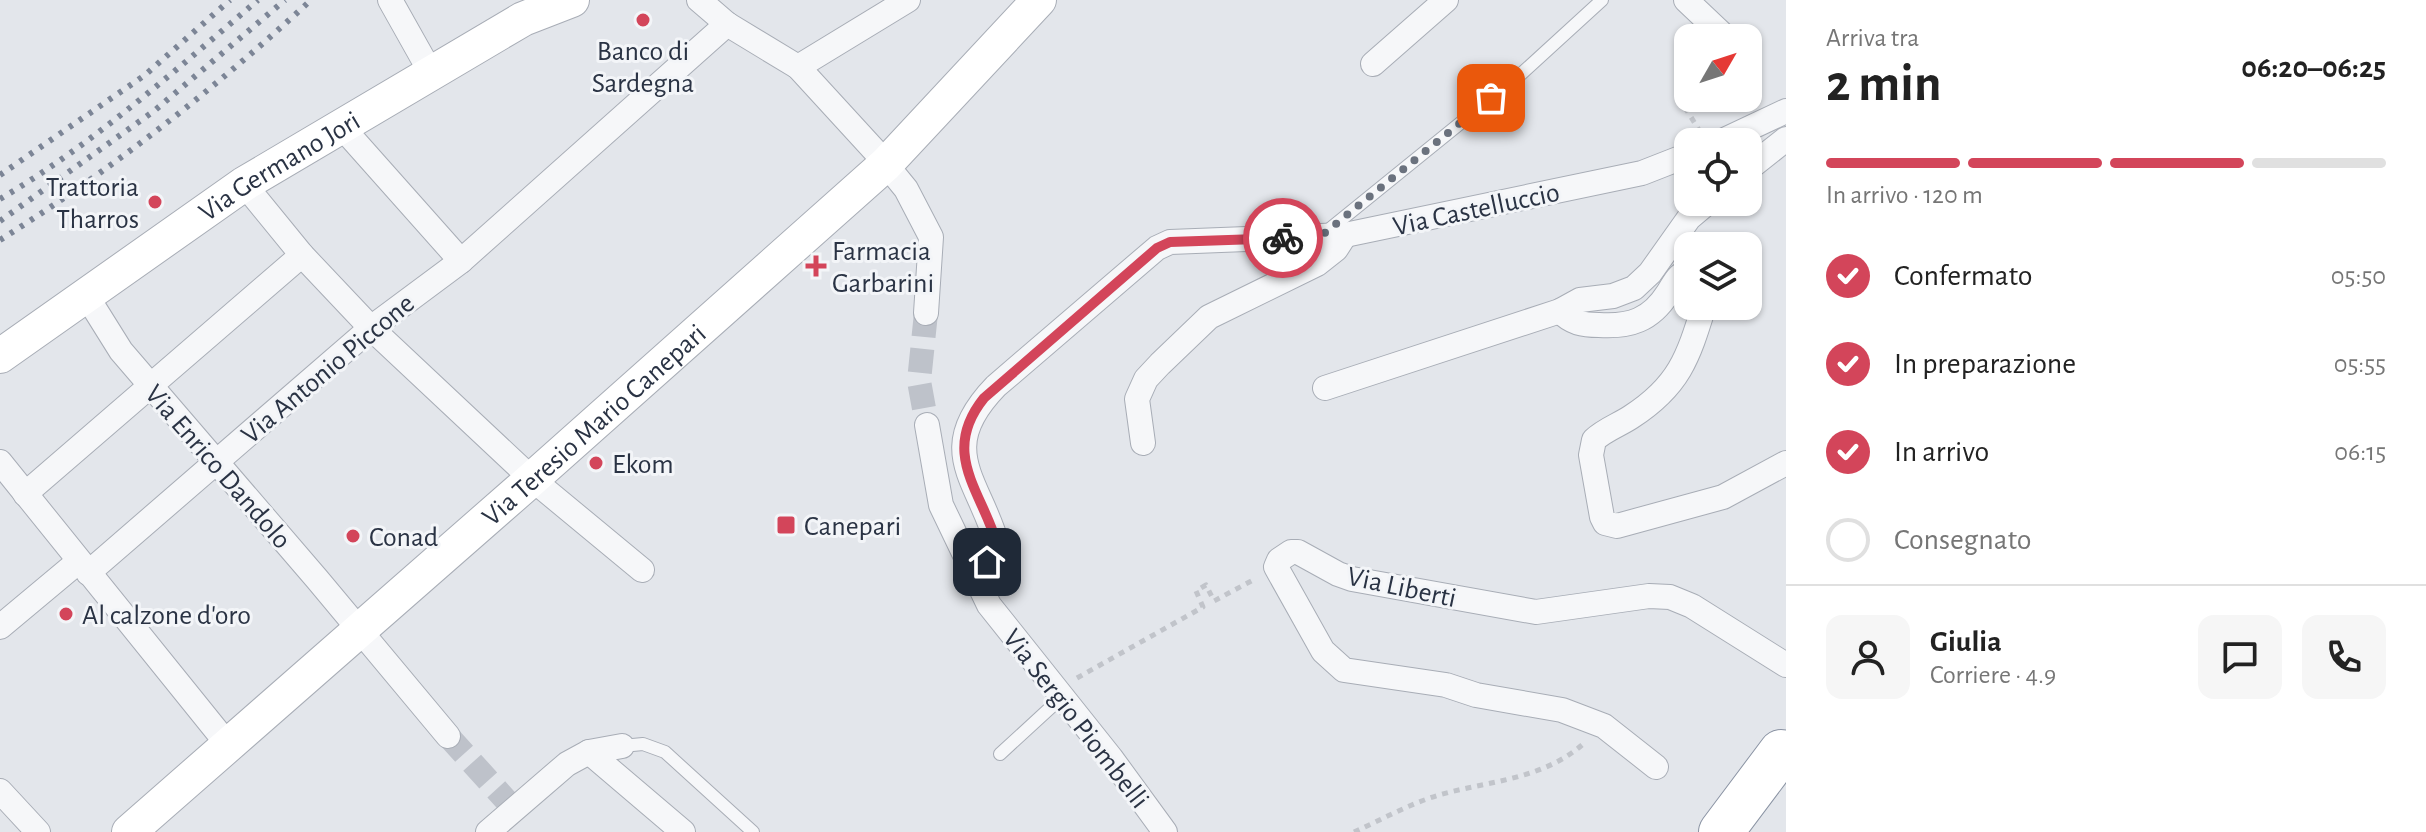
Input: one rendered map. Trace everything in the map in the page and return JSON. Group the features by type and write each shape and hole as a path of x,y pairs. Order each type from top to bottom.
{"highway":[{"path":"1721,832 1781,752"}],"main road":[{"name":"Via Germano Jori","path":"0,356 244,184 523,19 572,0"},
{"name":"Via Teresio Mario Canepari","path":"129,832 886,164 1039,0"}],"street":[{"path":"390,0 431,73"},
{"path":"699,0 727,24 798,67 906,189 931,237 926,313"},
{"path":"798,67 908,0"},
{"path":"1373,64 1446,0"},
{"path":"1686,0 1711,24"},
{"name":"Via Antonio Piccone","path":"0,627 83,567 214,462 371,328 461,261 727,24"},
{"name":"Via Castelluccio","path":"1745,128 1786,111"},
{"path":"341,126 461,261"},
{"path":"1762,158 1786,139"},
{"name":"Via Castelluccio","path":"974,570 994,555 998,547 967,474 964,445 973,415 996,386 1157,248 1170,242 1333,236 1642,173 1674,159"},
{"path":"244,184 302,255 371,328 532,479 642,570"},
{"path":"1325,388 1560,311 1580,300 1613,296 1634,288 1658,263 1691,216"},
{"path":"1143,443 1137,399 1146,379 1209,317 1327,258 1333,236"},
{"path":"25,494 302,255"},
{"path":"1560,311 1574,322 1625,326 1636,323 1661,304 1674,284"},
{"name":"Via Enrico Dandolo","path":"86,295 121,351 448,736"},
{"path":"1699,320 1684,364 1668,388 1594,440 1591,455 1602,517 1611,526 1617,526 1723,497 1786,463"},
{"name":"Via Sergio Piombelli","path":"927,425 941,505 989,605 1111,758 1165,832"},
{"path":"0,462 229,746"},
{"name":"Via Liberti","path":"1276,567 1279,560 1291,552 1298,552 1352,579 1536,612 1649,596 1670,597 1692,606 1786,665"},
{"path":"1276,567 1323,651 1344,670 1446,685 1476,695 1562,710 1604,726 1656,767"},
{"path":"488,832 567,764 589,752 622,746"},
{"path":"589,752 683,832"},
{"path":"0,791 38,832"}],"lane":[{"path":"1333,236 1602,0"},
{"path":"1000,754 1060,693"},
{"path":"622,746 643,744 665,752 753,832"}],"path":[{"path":"1060,693 1203,607 1196,591 1206,585 1214,601 1276,567"},
{"path":"1354,832 1436,796 1542,771 1569,756 1604,726"}],"tunnel":[{"path":"926,313 919,381 927,425"},
{"path":"448,736 514,809"}],"railway":[{"path":"0,175 145,75 230,0"},
{"path":"0,199 101,130 258,0"},
{"path":"0,221 154,111 285,0"},
{"path":"0,240 161,127 238,65 311,0"}],"way so far":[{"path":"1283,238 1321,236 1491,98"}],"place":[{"name":"Banco di Sardegna","path":"643,20"},
{"name":"Trattoria Tharros","path":"155,202"},
{"name":"Farmacia Garbarini","path":"816,266"},
{"name":"Ekom","path":"596,463"},
{"name":"Canepari","path":"786,525"},
{"name":"Conad","path":"353,536"},
{"name":"Al calzone d'oro","path":"66,614"}],"route":[{"path":"987,562 998,547 964,460 967,430 984,398 1157,248 1170,242 1283,238"}]}
